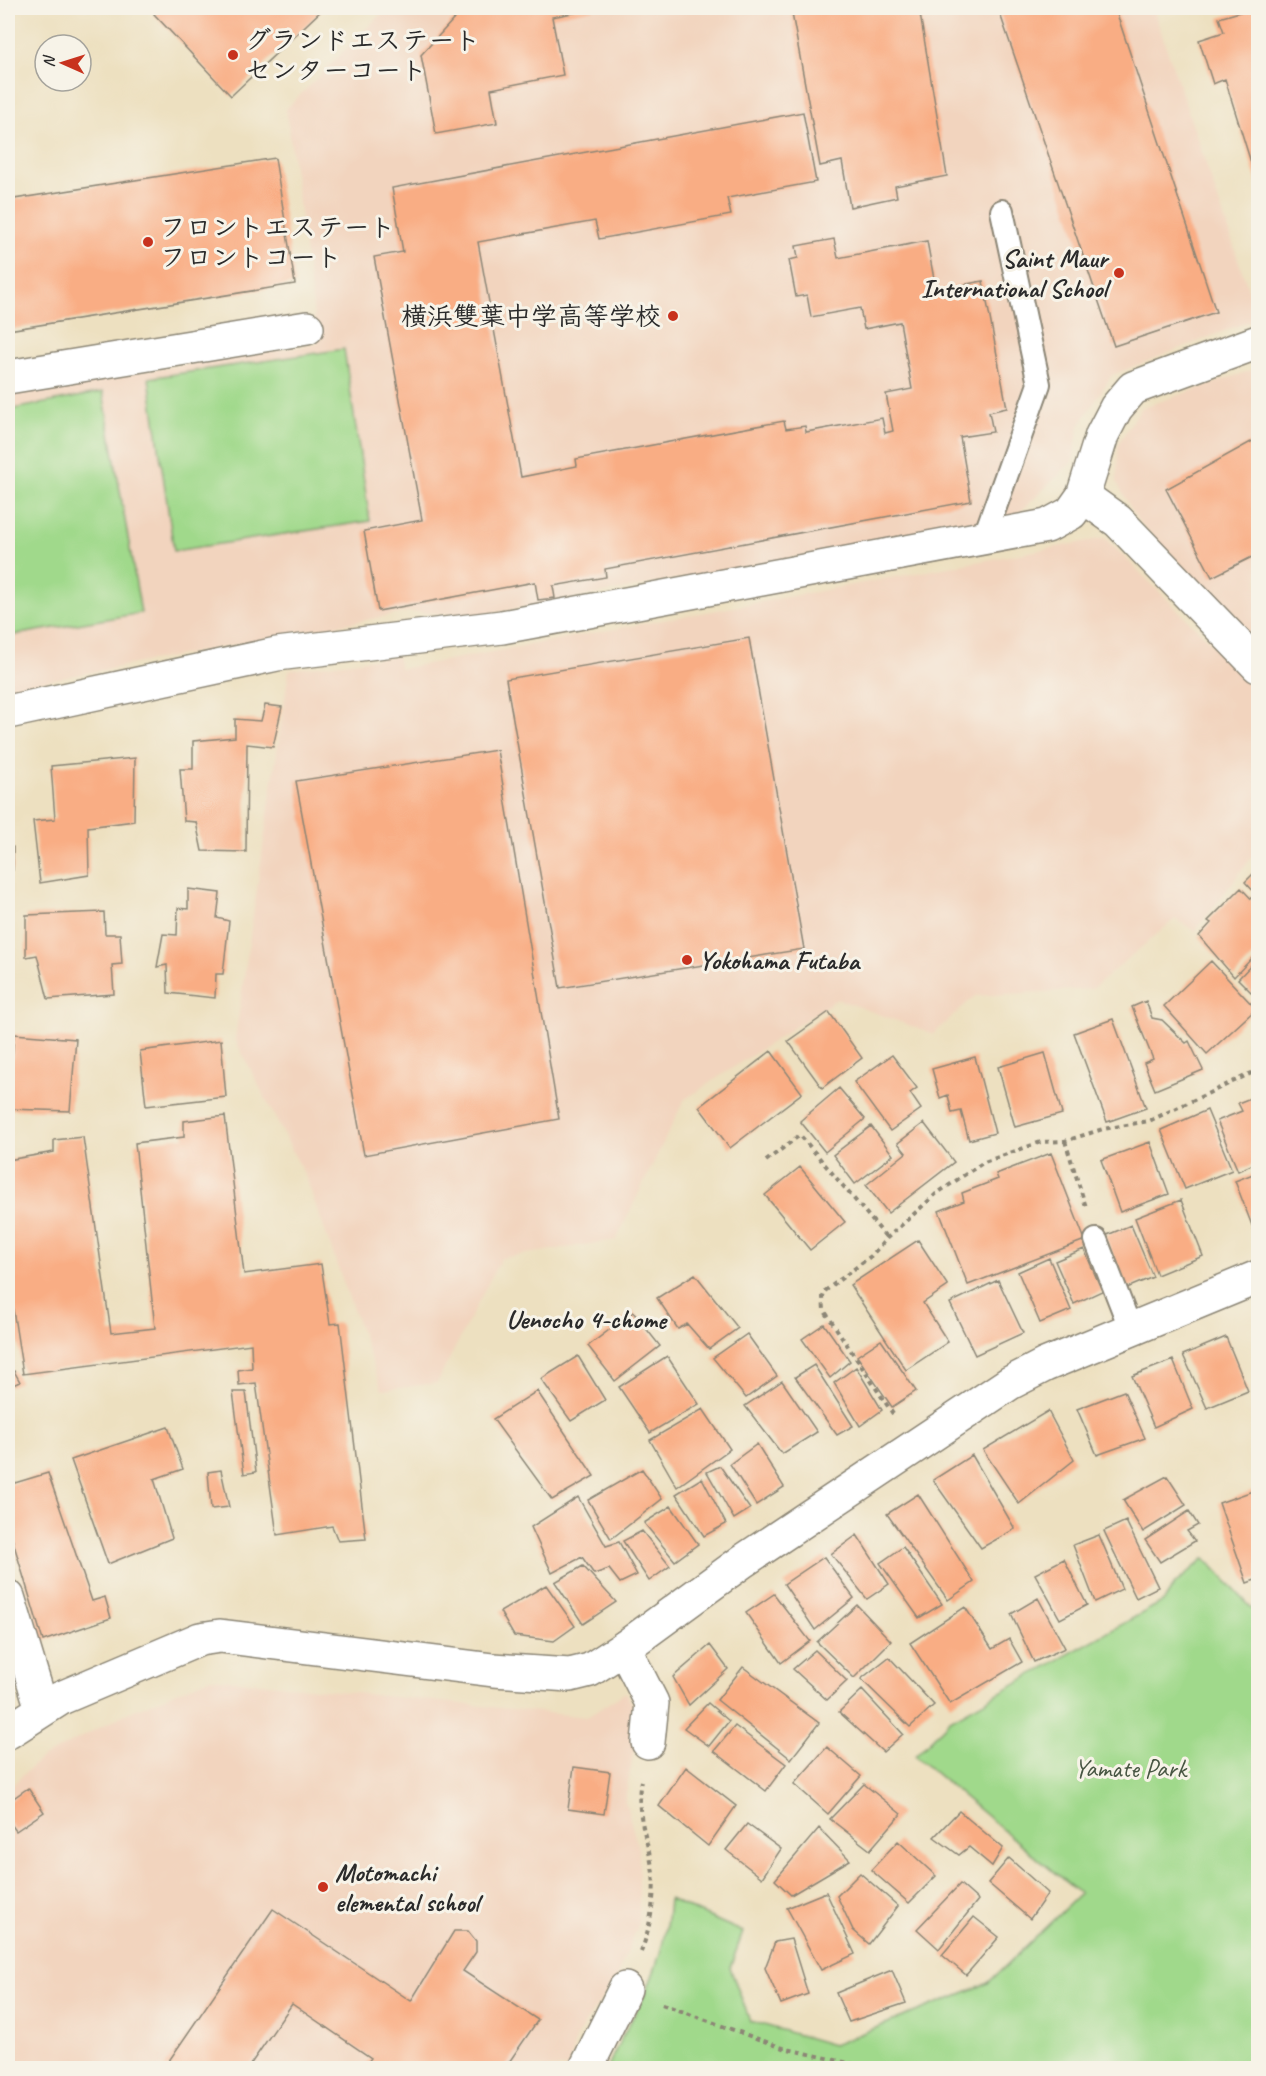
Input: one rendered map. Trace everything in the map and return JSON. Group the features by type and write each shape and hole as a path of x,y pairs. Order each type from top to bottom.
{"street":[{"path":"8,377 307,328"},
{"path":"8,712 277,654 502,627 1047,526 1071,513 1083,496 1102,435 1116,408 1133,388 1258,342"},
{"path":"1083,496 1118,521 1258,666"},
{"path":"8,1732 42,1709 184,1646 220,1636 493,1670 570,1675 590,1670 743,1562 1010,1383 1045,1365 1258,1277"},
{"path":"8,1597 42,1709"},
{"path":"624,1648 652,1703 648,1742"},
{"path":"586,2068 625,1989"}],"lane":[{"path":"984,537 1039,384 1002,211"},
{"path":"1096,1240 1131,1330"}],"path":[{"path":"915,1447 829,1318 822,1303 825,1291 871,1257 887,1238 936,1194 984,1162 1041,1142 1065,1141 1103,1129 1149,1121 1258,1070"},
{"path":"766,1161 800,1135 887,1238"},
{"path":"1065,1141 1096,1240"},
{"path":"648,1742 637,1801 653,1870 650,1930 625,1989 783,2048 870,2068"}],"shaded area":[{"path":"387,8 1153,8 1258,318 1112,375 1079,426 1073,461 1015,517 484,615 408,612 8,688 8,392 318,344 286,109"},
{"path":"1258,368 1258,646 1138,521 1117,483 1118,444 1141,408"},
{"name":"Yokohama Futaba","path":"1105,538 1258,689 1258,849 1195,931 1175,919 1092,989 975,996 933,1034 837,999 684,1100 616,1240 501,1258 437,1383 382,1390 306,1178 235,1039 289,670 397,656 400,669"},
{"name":"Motomachi elemental school","path":"210,1678 587,1717 626,1692 639,1717 625,1801 639,1851 639,1923 616,1978 576,2037 568,2068 8,2068 8,1789 40,1759 125,1714"}],"green space":[{"path":"344,349 370,521 174,551 149,378"},
{"path":"103,392 141,613 8,636 8,410"},
{"name":"Yamate Park","path":"1205,1558 1258,1615 1258,2068 608,2068 656,1967 666,1927 669,1899 743,1932 730,1968 750,2021 833,2045 988,1983 1080,1894 915,1756 950,1720 1164,1601 1174,1585"}],"building":[{"name":"グランドエステート センターコート","path":"161,8 324,8 231,96 154,14"},
{"path":"464,8 594,9 552,17 563,75 491,89 497,123 436,134 421,55"},
{"path":"791,8 919,8 947,176 895,186 897,197 850,207 842,161 820,166"},
{"path":"998,8 1115,8 1216,312 1114,346"},
{"path":"1258,8 1258,185 1225,79 1213,84 1199,40 1224,32 1219,18"},
{"path":"803,112 816,182 727,198 731,215 599,239 595,221 478,242 521,477 577,466 576,459 784,421 786,429 805,426 806,432 882,418 885,433 893,431 886,394 912,389 900,322 864,329 860,308 811,317 807,295 796,297 789,260 798,258 796,246 834,239 838,258 927,241 936,290 983,281 1007,408 989,412 993,432 960,437 971,501 605,569 606,577 553,586 555,598 538,600 535,582 378,611 364,531 422,520 374,257 403,252 392,188"},
{"name":"フロントエステート フロントコート","path":"275,158 295,284 8,330 8,200"},
{"path":"1258,438 1258,554 1212,577 1166,489"},
{"path":"749,638 804,949 560,988 506,679"},
{"path":"265,705 282,707 273,747 247,744 246,852 202,851 196,822 184,821 180,769 193,769 193,741 235,737 235,719 261,721"},
{"path":"497,750 559,1119 364,1155 296,781"},
{"path":"135,758 134,821 88,827 89,875 40,883 33,821 55,819 51,766"},
{"path":"8,846 13,847 13,870 8,870"},
{"path":"1258,869 1258,896 1245,882"},
{"path":"1241,888 1258,906 1258,952 1234,977 1199,936 1211,923 1208,921"},
{"path":"188,889 220,893 217,918 229,921 223,974 216,974 215,998 168,993 167,965 157,967 163,934 177,935 178,908 188,909"},
{"path":"104,912 105,934 120,934 122,964 112,965 114,994 48,999 37,955 26,957 26,915"},
{"path":"1258,958 1258,999 1238,979"},
{"path":"1211,961 1256,1009 1207,1054 1164,1006"},
{"path":"1146,1001 1152,1018 1162,1020 1186,1043 1189,1041 1203,1070 1155,1090 1144,1063 1153,1059 1132,1007"},
{"path":"829,1012 862,1058 822,1088 788,1041"},
{"path":"1113,1019 1146,1108 1107,1122 1074,1033"},
{"path":"14,1034 76,1039 70,1111 8,1109"},
{"path":"221,1040 226,1097 146,1106 140,1051"},
{"path":"771,1051 802,1093 730,1148 699,1107"},
{"path":"1045,1053 1062,1114 1015,1127 998,1067"},
{"path":"892,1055 917,1088 910,1093 921,1109 890,1131 854,1082"},
{"path":"975,1057 995,1133 969,1140 961,1111 952,1113 948,1095 940,1098 932,1069"},
{"path":"839,1088 865,1119 825,1152 800,1121"},
{"path":"1258,1095 1258,1162 1238,1171 1217,1121 1242,1111 1238,1103"},
{"path":"1207,1110 1232,1170 1185,1189 1161,1130"},
{"path":"225,1116 244,1274 321,1264 330,1324 340,1323 366,1539 338,1541 332,1526 277,1535 256,1383 239,1385 238,1370 252,1368 251,1344 23,1374 8,1277 8,1160 54,1152 54,1140 83,1137 111,1333 155,1328 135,1143 184,1137 184,1121"},
{"path":"924,1123 954,1162 888,1213 866,1185 906,1153 898,1143"},
{"path":"871,1126 893,1155 855,1184 833,1155"},
{"path":"1150,1142 1169,1194 1120,1212 1101,1160"},
{"path":"1051,1153 1085,1240 968,1285 939,1211 964,1201 962,1193 998,1179 996,1174"},
{"path":"800,1167 845,1222 810,1250 765,1195"},
{"path":"1258,1172 1258,1235 1256,1236 1235,1181"},
{"path":"1181,1200 1203,1256 1157,1275 1135,1218"},
{"path":"1131,1225 1153,1277 1127,1288 1105,1236"},
{"path":"918,1240 948,1286 923,1303 948,1342 906,1370 850,1285"},
{"path":"1084,1249 1102,1291 1074,1304 1055,1261"},
{"path":"1049,1258 1071,1310 1040,1323 1018,1272"},
{"path":"695,1274 738,1328 709,1349 687,1324 678,1329 657,1298"},
{"path":"998,1280 1023,1333 975,1355 950,1303"},
{"path":"633,1312 660,1346 615,1381 588,1346"},
{"path":"824,1324 850,1361 830,1378 802,1339"},
{"path":"747,1334 777,1376 746,1398 713,1358"},
{"path":"1226,1337 1248,1391 1207,1408 1183,1355"},
{"path":"881,1340 916,1391 892,1407 857,1356"},
{"path":"578,1356 605,1400 571,1421 541,1379"},
{"path":"667,1356 699,1404 650,1433 619,1387"},
{"path":"1173,1360 1193,1409 1154,1427 1132,1376"},
{"path":"814,1365 853,1426 837,1435 795,1377"},
{"path":"856,1367 882,1410 860,1426 834,1383"},
{"path":"14,1371 20,1382 8,1387 8,1374"},
{"path":"782,1381 817,1432 782,1454 745,1406"},
{"path":"537,1391 594,1476 552,1500 493,1419"},
{"path":"1124,1391 1145,1438 1097,1455 1077,1409"},
{"path":"233,1392 246,1392 256,1472 244,1474"},
{"path":"703,1409 730,1449 677,1487 650,1440"},
{"path":"1048,1411 1074,1460 1019,1504 983,1450"},
{"path":"168,1427 183,1469 154,1479 172,1538 108,1564 71,1460"},
{"path":"757,1444 784,1487 756,1505 730,1464"},
{"path":"972,1455 1015,1529 981,1548 933,1480"},
{"path":"720,1466 750,1509 734,1519 707,1472"},
{"path":"642,1469 662,1499 611,1539 588,1500"},
{"path":"221,1470 229,1507 211,1509 208,1472"},
{"path":"48,1473 92,1601 105,1597 111,1618 43,1641 8,1525 8,1485"},
{"path":"1167,1476 1186,1505 1143,1532 1123,1500"},
{"path":"702,1478 726,1524 704,1536 676,1494"},
{"path":"1258,1489 1258,1579 1247,1583 1219,1503"},
{"path":"918,1494 974,1582 948,1600 887,1514"},
{"path":"578,1497 606,1546 619,1542 637,1575 620,1583 609,1569 594,1574 582,1557 552,1573 531,1527"},
{"path":"671,1506 698,1544 675,1561 644,1523"},
{"path":"1189,1511 1198,1525 1187,1531 1195,1541 1160,1562 1145,1540"},
{"path":"1126,1521 1158,1587 1136,1598 1104,1531"},
{"path":"642,1531 670,1566 649,1581 623,1541"},
{"path":"857,1535 889,1584 867,1599 831,1554"},
{"path":"1099,1535 1122,1589 1095,1602 1073,1545"},
{"path":"903,1547 942,1604 919,1618 880,1563"},
{"path":"824,1557 854,1598 815,1630 784,1584"},
{"path":"1064,1559 1087,1605 1060,1619 1035,1574"},
{"path":"583,1566 616,1602 583,1624 555,1582"},
{"path":"546,1585 575,1626 554,1641 514,1636 500,1612"},
{"path":"774,1594 810,1641 781,1663 746,1613"},
{"path":"1038,1598 1065,1648 1034,1662 1011,1614"},
{"path":"857,1605 891,1641 854,1678 817,1642"},
{"path":"965,1607 992,1649 1009,1639 1022,1662 950,1704 910,1643"},
{"path":"710,1645 728,1669 689,1705 673,1677"},
{"path":"815,1650 847,1681 827,1700 793,1669"},
{"path":"889,1657 934,1705 910,1727 861,1679"},
{"path":"743,1667 819,1723 791,1759 717,1700"},
{"path":"862,1690 903,1734 883,1752 839,1712"},
{"path":"708,1703 729,1721 709,1746 684,1728"},
{"path":"735,1726 786,1764 766,1791 714,1751"},
{"path":"827,1747 861,1776 828,1814 794,1784"},
{"path":"574,1767 610,1772 604,1814 568,1809"},
{"path":"686,1767 736,1806 708,1846 659,1806"},
{"path":"864,1784 901,1814 870,1850 830,1819"},
{"path":"28,1788 44,1812 16,1831 8,1820 8,1802"},
{"path":"959,1811 1003,1848 992,1866 969,1847 959,1855 934,1837"},
{"path":"747,1824 781,1849 762,1878 726,1850"},
{"path":"819,1828 850,1860 791,1895 775,1880"},
{"path":"898,1841 936,1876 909,1903 871,1870"},
{"path":"1009,1858 1048,1893 1030,1919 988,1883"},
{"path":"860,1873 898,1906 869,1944 853,1930 837,1896"},
{"path":"960,1884 978,1900 939,1949 917,1929"},
{"path":"826,1892 855,1954 821,1970 787,1908"},
{"path":"273,1909 411,2001 454,1931 468,1931 476,1941 476,1952 463,1971 538,2020 505,2068 363,2068 371,2058 292,2004 248,2068 164,2068"},
{"path":"974,1917 999,1937 966,1975 942,1955"},
{"path":"791,1939 808,1994 781,2004 765,1968 775,1942"},
{"path":"892,1970 906,2003 849,2022 836,1993"}],"place":[{"name":"グランドエステート センターコート","path":"233,55"},
{"name":"フロントエステート フロントコート","path":"148,242"},
{"name":"Saint Maur International School","path":"1119,273"},
{"name":"横浜雙葉中学高等学校","path":"673,316"},
{"name":"Yokohama Futaba","path":"687,960"},
{"name":"Motomachi elemental school","path":"323,1887"}],"district":[{"name":"Uenocho 4-chome","path":"586,1319"}]}
